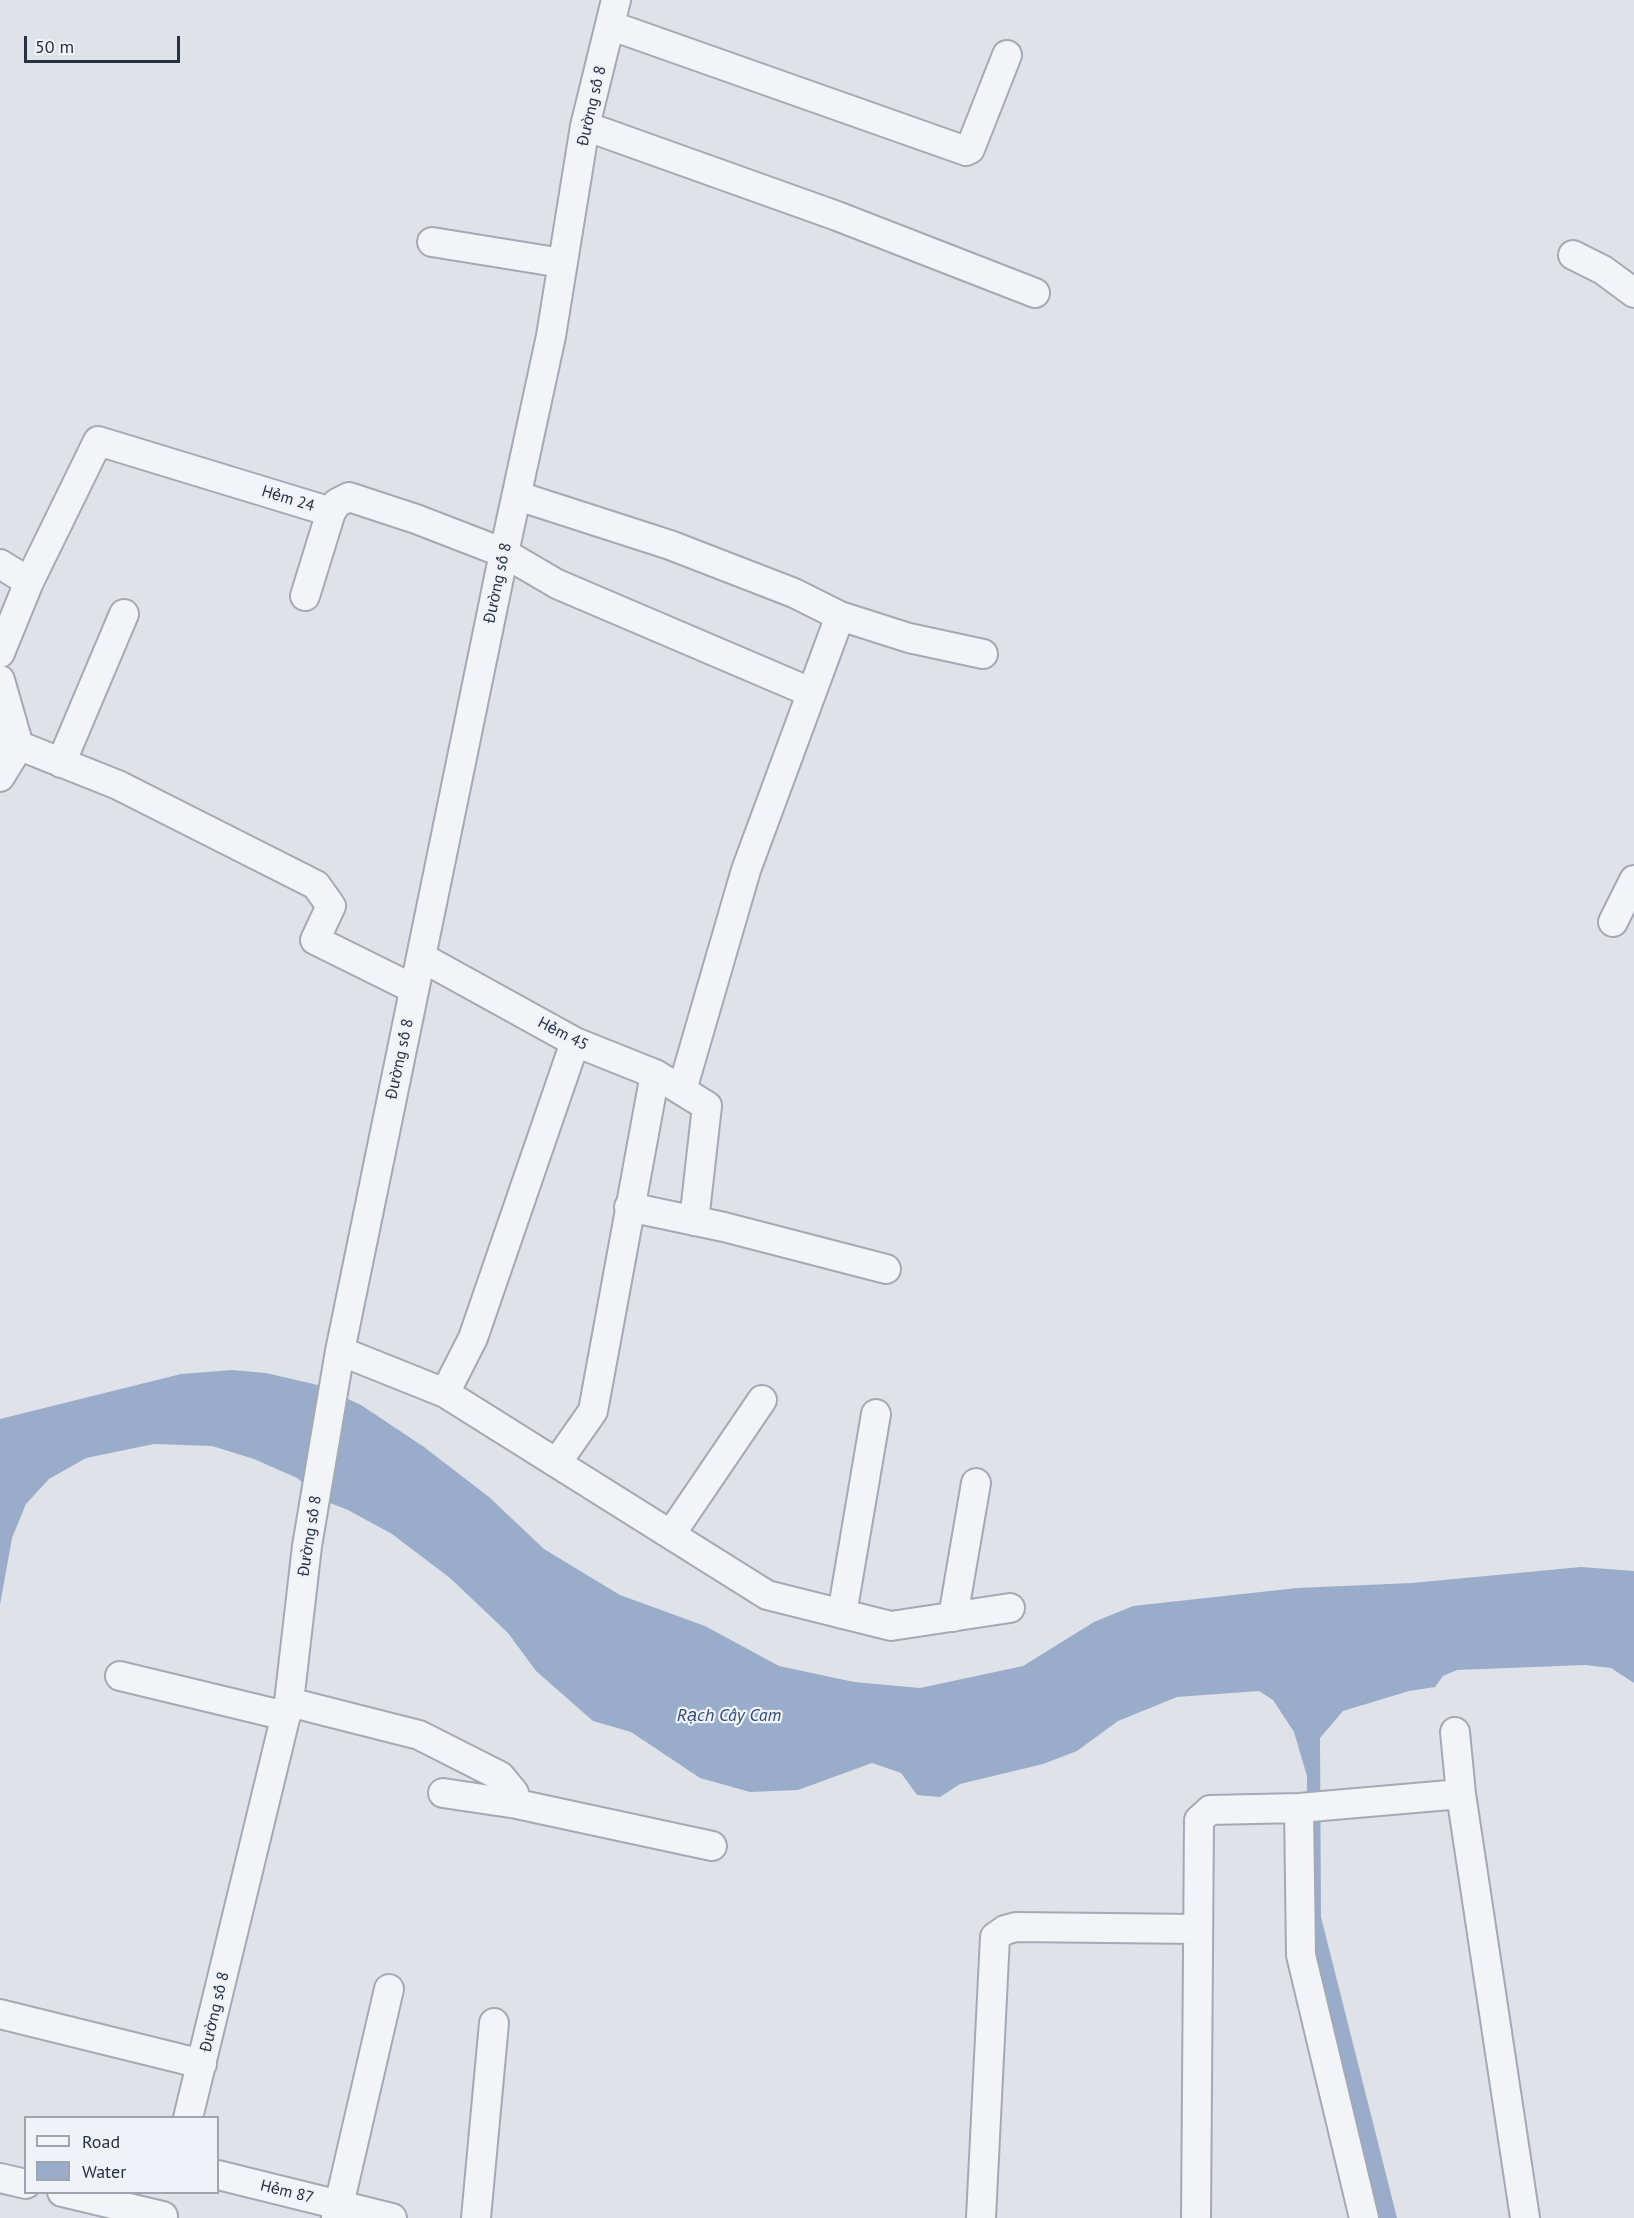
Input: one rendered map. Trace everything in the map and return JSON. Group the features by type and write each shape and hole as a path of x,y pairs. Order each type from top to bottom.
{"street":[{"path":"614,13 966,151 970,149 1007,55"},
{"name":"Đường số 8","path":"189,2116 287,1709 307,1546 339,1358 504,553 551,336 585,126 614,13"},
{"path":"585,126 837,216 1035,293"},
{"path":"432,242 562,263"},
{"path":"1574,255 1603,270 1634,293"},
{"name":"Hẻm 24","path":"29,582 98,441 331,512 338,503 349,497 416,519 504,553"},
{"path":"518,496 670,545 794,593 840,616 909,638 983,654"},
{"path":"305,596 331,512"},
{"path":"504,553 557,584 810,692"},
{"path":"0,564 29,582 0,653"},
{"path":"62,763 124,614"},
{"path":"682,1090 746,870 840,616"},
{"path":"0,680 9,742 0,777"},
{"path":"9,742 118,785 316,885 331,906 315,940 414,989"},
{"path":"1613,922 1634,880"},
{"name":"Hẻm 45","path":"421,957 575,1042 655,1074 707,1106 694,1221"},
{"path":"445,1393 473,1338 575,1042"},
{"path":"558,1461 593,1411 655,1074"},
{"path":"629,1206 886,1269"},
{"path":"339,1358 445,1393 558,1461 767,1595 891,1626 1010,1608"},
{"path":"670,1534 762,1400"},
{"path":"842,1614 876,1414"},
{"path":"953,1617 976,1483"},
{"path":"120,1676 419,1735 500,1776 514,1793 517,1804"},
{"path":"1455,1732 1461,1794 1525,2218"},
{"path":"443,1793 517,1804 712,1846"},
{"path":"1196,2218 1198,1820 1210,1810 1333,1806 1461,1794"},
{"path":"1299,1808 1301,1955 1364,2218"},
{"path":"981,2218 995,1937 1005,1930 1016,1927 1198,1929"},
{"path":"338,2212 389,1989"},
{"path":"0,2014 202,2064"},
{"path":"476,2218 494,2023"},
{"name":"Hẻm 87","path":"219,2175 338,2212 392,2218"},
{"path":"0,2178 24,2184"},
{"path":"68,2194 164,2209"}],"water":[{"name":"Rạch Cây Cam","path":"232,1370 266,1373 318,1385 361,1405 424,1447 489,1497 544,1549 620,1595 705,1626 779,1666 854,1682 920,1688 1023,1666 1094,1622 1133,1606 1297,1588 1412,1583 1581,1567 1634,1571 1634,1683 1611,1668 1585,1665 1457,1670 1443,1676 1435,1687 1409,1691 1343,1711 1320,1738 1321,1917 1397,2218 1371,2218 1306,1942 1307,1776 1294,1732 1273,1700 1259,1691 1177,1697 1118,1721 1077,1751 1043,1764 960,1784 940,1797 917,1795 901,1773 872,1763 798,1790 750,1792 700,1778 631,1732 593,1721 536,1671 508,1633 450,1578 392,1534 348,1510 325,1501 297,1478 254,1459 212,1446 154,1444 86,1458 49,1479 26,1504 12,1538 0,1605 0,1419 181,1374"}]}
